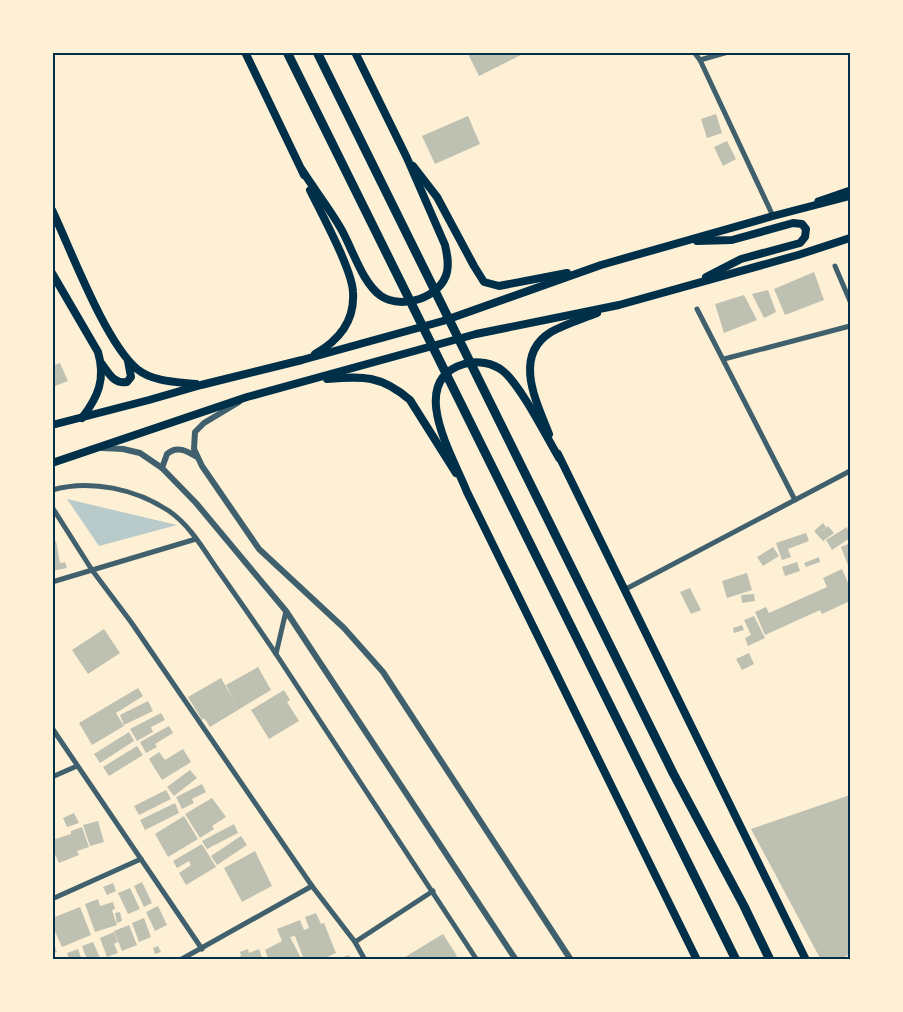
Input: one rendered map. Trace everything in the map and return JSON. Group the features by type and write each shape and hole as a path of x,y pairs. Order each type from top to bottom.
{"highway":[{"path":"287,52 736,960"},
{"path":"317,52 673,773 744,906 770,960"}],"main road":[{"path":"245,52 345,265 353,292 351,311 342,330 332,344 302,360"},
{"path":"302,170 340,227 374,290 392,301 403,302 415,300 432,292 446,273 448,259 445,245 407,158 355,52"},
{"path":"407,158 436,196 484,282 491,285 512,284 601,265 850,196"},
{"path":"776,215 850,190"},
{"path":"52,210 97,307 126,358 138,370 153,378 200,384"},
{"path":"686,241 732,240 793,223 802,224 806,229 806,237 800,243 741,259 694,284"},
{"path":"52,462 248,397 476,334 619,304 850,240"},
{"path":"52,425 200,384 302,360 467,313 601,265"},
{"path":"52,273 98,352 101,363 101,382 96,400 81,418"},
{"path":"619,304 551,332 538,344 533,354 529,374 532,393 559,458 806,960"},
{"path":"101,363 114,379 120,383 127,382 131,378 126,358"},
{"path":"559,458 512,379 494,365 468,362 447,370 439,381 435,405 439,421 468,492 697,960"},
{"path":"311,380 371,378 385,382 399,391 410,400 423,419 468,492"}],"street":[{"path":"694,52 700,60 776,215"},
{"path":"700,60 728,52"},
{"path":"835,266 850,301"},
{"path":"697,309 794,500"},
{"path":"724,359 850,326"},
{"path":"248,397 204,423 195,432 193,442 197,457 260,550 344,628 383,672 571,960"},
{"path":"94,448 123,449 140,453 162,468 196,503 286,611 516,960"},
{"path":"162,468 167,454 176,449 184,449 197,457"},
{"path":"624,590 850,470"},
{"path":"52,490 80,486 117,489 134,494 170,512 196,539 276,654 478,960"},
{"path":"52,506 92,570 131,622 312,886 355,942 365,960"},
{"path":"52,582 196,539"},
{"path":"276,654 286,611"},
{"path":"52,728 202,949"},
{"path":"52,778 77,766"},
{"path":"52,899 141,860"},
{"path":"180,960 312,886"},
{"path":"355,942 433,892"}],"shaded area":[{"path":"67,499 177,525 99,546"}],"building":[{"path":"467,52 527,52 479,76"},
{"path":"716,114 722,133 707,138 701,119"},
{"path":"468,116 480,144 435,164 422,136"},
{"path":"727,141 736,159 723,166 714,147"},
{"path":"814,272 824,300 785,315 774,289"},
{"path":"768,290 776,312 764,318 752,294"},
{"path":"744,295 757,320 724,333 715,304"},
{"path":"60,363 68,381 55,386 52,366"},
{"path":"823,523 826,527 819,533 828,526 834,533 823,541 814,531"},
{"path":"847,527 850,538 832,550 826,540"},
{"path":"806,533 809,541 788,549 791,557 782,560 776,543"},
{"path":"56,541 60,563 65,562 67,568 52,571 52,542"},
{"path":"850,543 850,568 849,568 841,547"},
{"path":"773,547 779,556 763,566 757,557"},
{"path":"819,557 820,562 806,567 804,563"},
{"path":"797,562 800,571 785,576 782,567"},
{"path":"842,569 850,587 850,601 822,614 820,610 765,635 755,612 766,607 769,613 827,587 823,578"},
{"path":"747,573 752,590 727,598 722,581"},
{"path":"690,588 701,610 691,614 680,592"},
{"path":"754,594 755,601 742,603 741,595"},
{"path":"754,616 765,638 748,646 745,638 751,635 744,620"},
{"path":"742,625 744,630 734,633 733,628"},
{"path":"104,629 120,653 88,674 72,650"},
{"path":"749,653 754,664 742,670 736,659"},
{"path":"258,667 271,690 210,727 204,718 202,720 188,697 221,678 235,702 226,685"},
{"path":"138,688 143,696 116,713 124,726 92,745 79,723"},
{"path":"284,690 290,700 287,702 299,721 269,739 251,710"},
{"path":"148,701 153,711 124,725 120,715"},
{"path":"161,713 165,720 151,727 153,732 137,741 130,729"},
{"path":"169,726 173,733 155,744 157,747 146,753 140,742"},
{"path":"129,732 134,741 100,763 94,754"},
{"path":"137,746 143,755 109,776 103,767"},
{"path":"183,749 191,762 162,780 149,759 159,752 165,760"},
{"path":"190,770 197,778 174,796 167,787"},
{"path":"202,784 206,792 192,799 194,803 182,809 176,797"},
{"path":"166,790 171,799 139,815 134,806"},
{"path":"850,795 850,954 839,960 821,960 751,829"},
{"path":"212,798 226,817 212,826 214,829 200,838 185,814"},
{"path":"175,803 179,813 145,830 140,820"},
{"path":"74,813 79,823 67,827 63,818"},
{"path":"184,816 198,839 168,857 155,834"},
{"path":"98,821 104,842 90,846 83,825"},
{"path":"234,824 238,833 207,849 202,841"},
{"path":"82,827 89,847 77,851 79,855 59,863 52,848 52,840 71,834 71,831"},
{"path":"241,836 247,845 217,865 211,856"},
{"path":"202,844 216,867 186,885 179,873 191,865 189,861 177,868 173,861"},
{"path":"255,851 272,886 242,902 224,868"},
{"path":"142,882 152,903 144,907 134,886"},
{"path":"113,883 116,891 107,895 103,887"},
{"path":"130,888 140,909 128,914 118,893"},
{"path":"98,899 100,906 113,902 115,909 112,910 117,925 95,932 85,904"},
{"path":"158,906 167,925 155,931 146,912"},
{"path":"80,907 91,935 62,947 52,925 52,918"},
{"path":"120,912 122,921 117,923 115,913"},
{"path":"316,913 321,924 324,923 336,953 321,960 304,960 295,936 290,937 302,960 269,960 265,950 282,941 277,929 300,920 304,930 309,928 305,917"},
{"path":"144,918 151,937 139,942 132,923"},
{"path":"129,925 137,945 122,951 114,931"},
{"path":"114,932 118,942 114,944 118,953 107,957 100,938"},
{"path":"443,934 457,956 451,960 400,960"},
{"path":"52,940 57,952 52,953"},
{"path":"93,942 101,960 88,960 84,952 82,946"},
{"path":"158,946 161,952 155,954 153,948"},
{"path":"78,949 82,960 69,960 67,953"},
{"path":"248,949 249,953 259,949 263,960 232,960 241,956 240,952"},
{"path":"349,955 351,960 337,960 337,959"}]}
